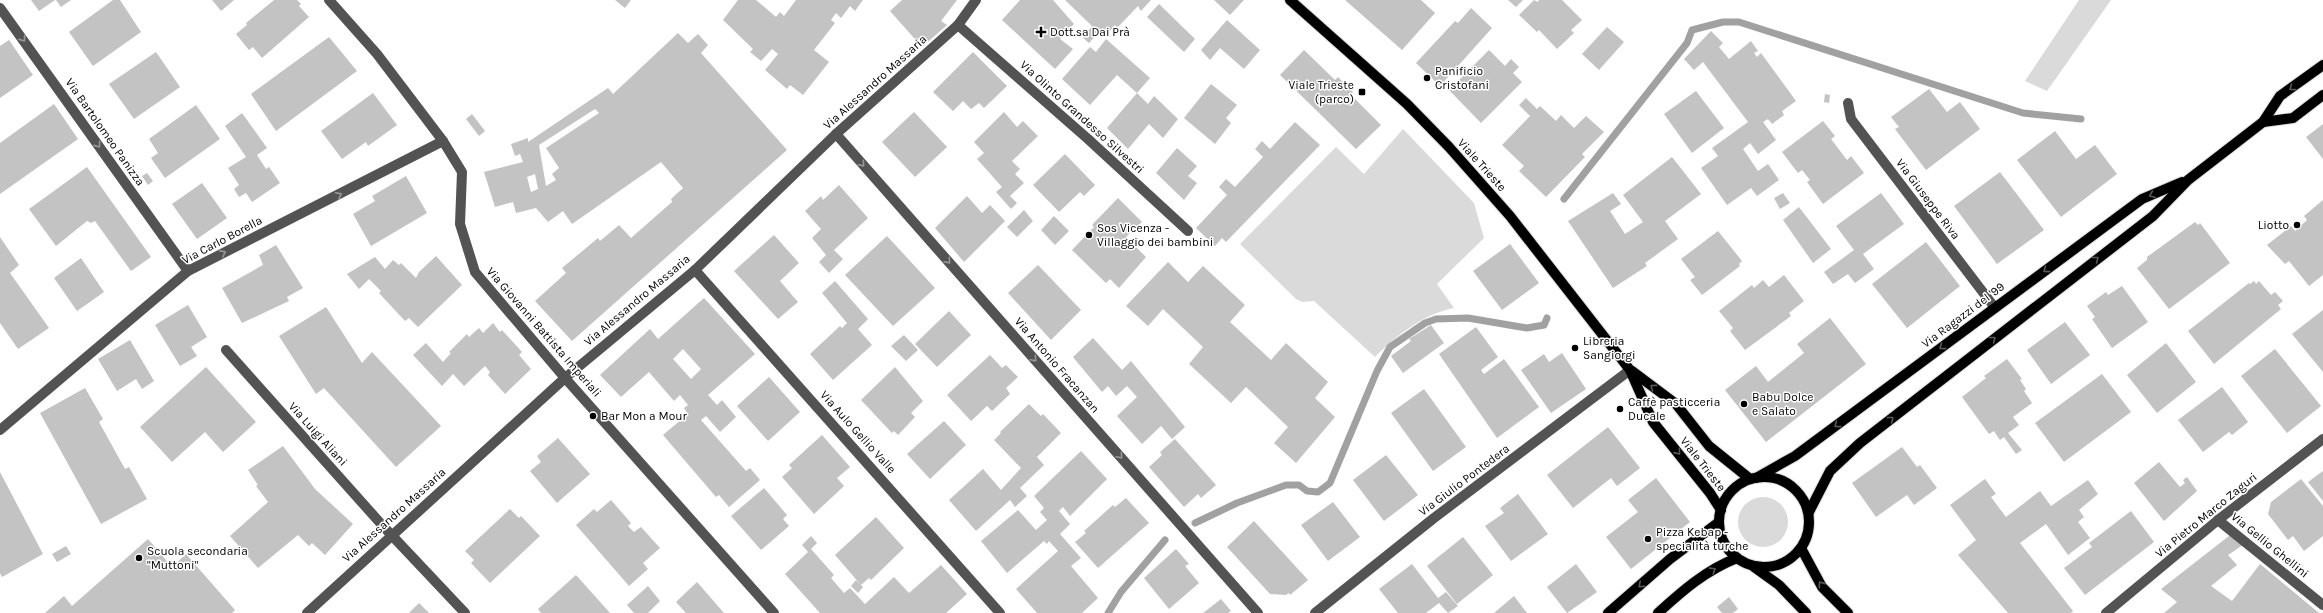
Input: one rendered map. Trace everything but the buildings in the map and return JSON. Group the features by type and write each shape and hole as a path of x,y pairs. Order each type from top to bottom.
{"main road":[{"name":"Viale Trieste","path":"1290,0 1407,104 1449,147 1510,216 1630,370 1653,422 1710,492 1721,510"},
{"name":"Via Ragazzi del '99","path":"2188,180 2142,199 1795,456 1737,486 1727,497 1721,510 1719,522 1724,542 1737,558 1754,567 1767,568 1780,565 1792,558 1801,548 1807,537 1810,524 1809,512 1830,471 1860,443 2153,216 2188,180 2263,122 2280,96 2323,64"},
{"path":"2263,122 2293,118 2323,95"},
{"name":"Viale Trieste","path":"1630,370 1676,404 1709,446 1753,478"},
{"path":"1753,478 1779,479 1789,484 1805,501 1809,512"},
{"path":"1608,613 1670,559 1719,522"},
{"path":"1801,548 1822,587 1848,613"},
{"path":"1658,613 1691,584 1723,564 1737,558"},
{"path":"1754,567 1779,585 1806,613"}],"street":[{"name":"Via Giovanni Battista Imperiali","path":"329,0 377,54 443,141 462,172 460,224 475,272 565,378 774,613"},
{"name":"Via Alessandro Massaria","path":"307,613 391,534 565,378 696,270 836,134 958,25 976,0"},
{"name":"Via Bartolomeo Panizza","path":"0,8 188,271"},
{"name":"Via Olinto Grandesso Silvestri","path":"958,25 1088,139 1188,231"},
{"name":"Via Giuseppe Riva","path":"1848,103 1851,119 1995,308"},
{"name":"Via Antonio Fracanzan","path":"836,134 1258,613"},
{"name":"Via Carlo Borella","path":"0,430 188,271 443,141"},
{"name":"Via Aulo Gellio Valle","path":"696,270 1000,613"},
{"name":"Via Luigi Aliani","path":"226,350 391,534 465,613"},
{"name":"Via Giulio Pontedera","path":"1315,613 1434,518 1630,370"},
{"name":"Via Pietro Marco Zaguri","path":"2106,613 2218,520 2323,439"},
{"name":"Via Gellio Ghellini","path":"2218,520 2323,605"}],"shaded area":[{"path":"2079,0 2111,0 2047,91 2025,81"},
{"path":"1403,129 1474,203 1484,238 1437,284 1454,308 1432,315 1411,327 1392,341 1375,357 1314,301 1302,302 1296,299 1240,244 1336,147 1364,174"},
{"path":"1758,497 1768,497 1781,504 1788,517 1788,527 1781,540 1768,547 1758,547 1749,543 1742,536 1738,527 1738,517 1742,508 1749,501"}],"waterway":[{"path":"1564,199 1687,43 1692,30 1723,22 1739,22 2023,113 2081,119"},
{"path":"1195,523 1237,503 1286,485 1299,485 1307,491 1318,492 1330,483 1377,371 1390,347 1425,323 1436,319 1468,318 1527,328 1544,325 1547,318"},
{"path":"1108,613 1121,592 1165,540"}],"place":[{"name":"Dott.sa Dai Prà","path":"1041,32"},
{"name":"Panificio Cristofani","path":"1427,78"},
{"name":"Viale Trieste (parco)","path":"1362,92"},
{"name":"Liotto","path":"2297,225"},
{"name":"Sos Vicenza - Villaggio dei bambini","path":"1089,235"},
{"name":"Libreria Sangiorgi","path":"1575,348"},
{"name":"Babu Dolce e Salato","path":"1744,404"},
{"name":"Caffè pasticceria Ducale","path":"1620,409"},
{"name":"Bar Mon a Mour","path":"593,416"},
{"name":"Pizza Kebap - specialità turche","path":"1648,539"},
{"name":"Scuola secondaria \"Muttoni\"","path":"139,558"}]}
